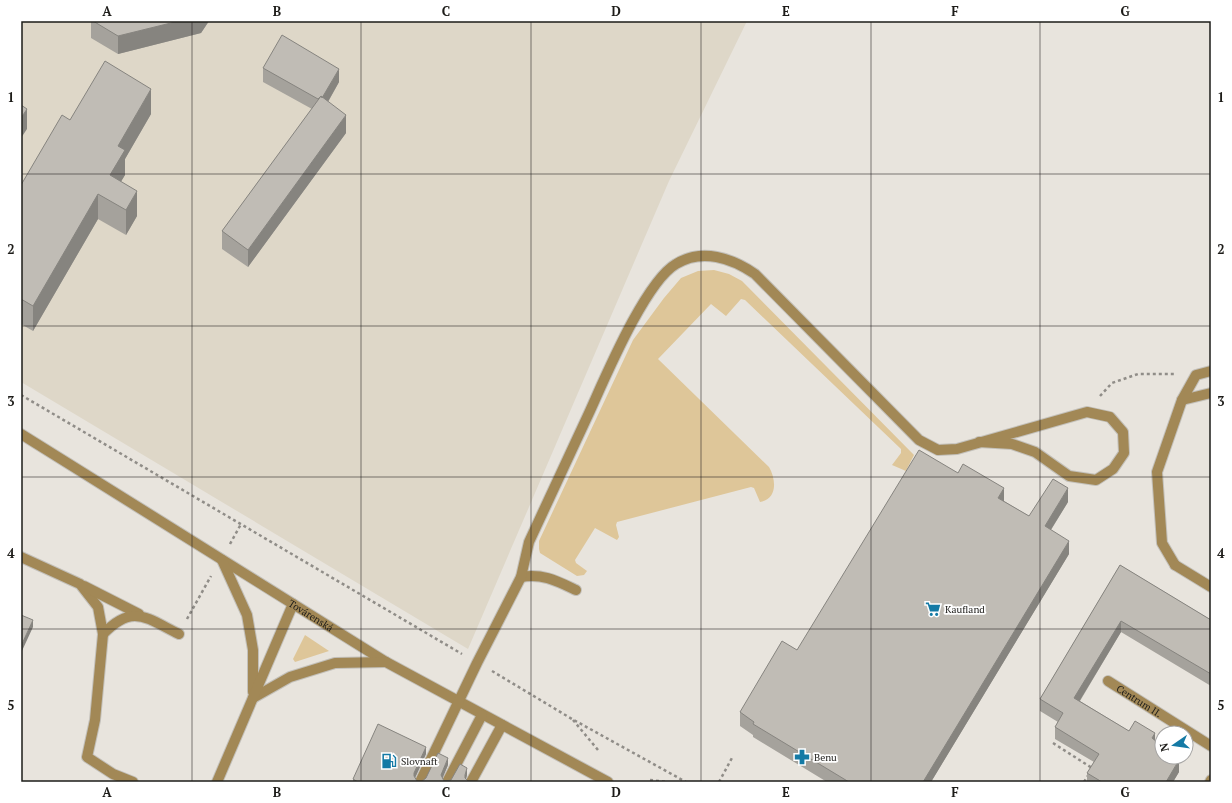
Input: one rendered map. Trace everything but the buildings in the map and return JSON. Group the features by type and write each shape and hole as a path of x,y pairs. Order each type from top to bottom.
{"street":[{"path":"420,782 477,662 521,577 529,542 623,340 657,282 674,264 697,257 720,257 739,262 755,274 919,440 938,450 957,449 979,442 1087,412 1110,417 1124,432 1124,452 1113,469 1096,480 1069,476 1035,452 1012,444 979,442"},
{"path":"1211,371 1196,376 1182,400 1157,472 1162,543 1175,565 1211,587"},
{"path":"1182,400 1211,393"},
{"name":"Továrenská","path":"21,434 386,662 608,782"},
{"path":"21,556 179,634"},
{"path":"222,560 247,615 253,650 253,698"},
{"path":"521,577 532,575 551,578 576,590"},
{"path":"80,584 98,607 103,634 95,720 87,757 113,774 133,782"},
{"path":"217,782 293,604"},
{"path":"103,634 115,622 129,616 144,617"},
{"path":"253,698 290,678 335,663 386,662"},
{"name":"Centrum II.","path":"1108,681 1211,746"},
{"path":"448,782 482,715"},
{"path":"471,782 502,725"}],"path":[{"path":"1087,412 1112,383 1138,374 1200,374"},
{"path":"21,395 572,719 686,782"},
{"path":"229,546 241,524"},
{"path":"194,605 209,579"},
{"path":"572,719 598,750"},
{"path":"1053,743 1093,767 1084,782"},
{"path":"719,782 733,756"},
{"path":"650,780 667,782"}],"shaded area":[{"path":"21,21 747,21 669,181 468,649 21,382"},
{"path":"714,270 729,274 742,281 914,455 906,471 892,465 901,453 901,449 745,300 741,299 726,316 711,304 658,359 769,467 774,483 773,493 766,500 760,502 754,488 751,487 617,522 616,525 619,537 617,540 595,528 575,560 576,563 587,571 584,575 577,576 540,553 539,541 633,340 681,278 698,271"},
{"path":"305,635 329,651 295,662 293,659"}],"place":[{"name":"Kaufland","path":"933,609"},
{"name":"Benu","path":"802,757"},
{"name":"Slovnaft","path":"389,761"}]}
